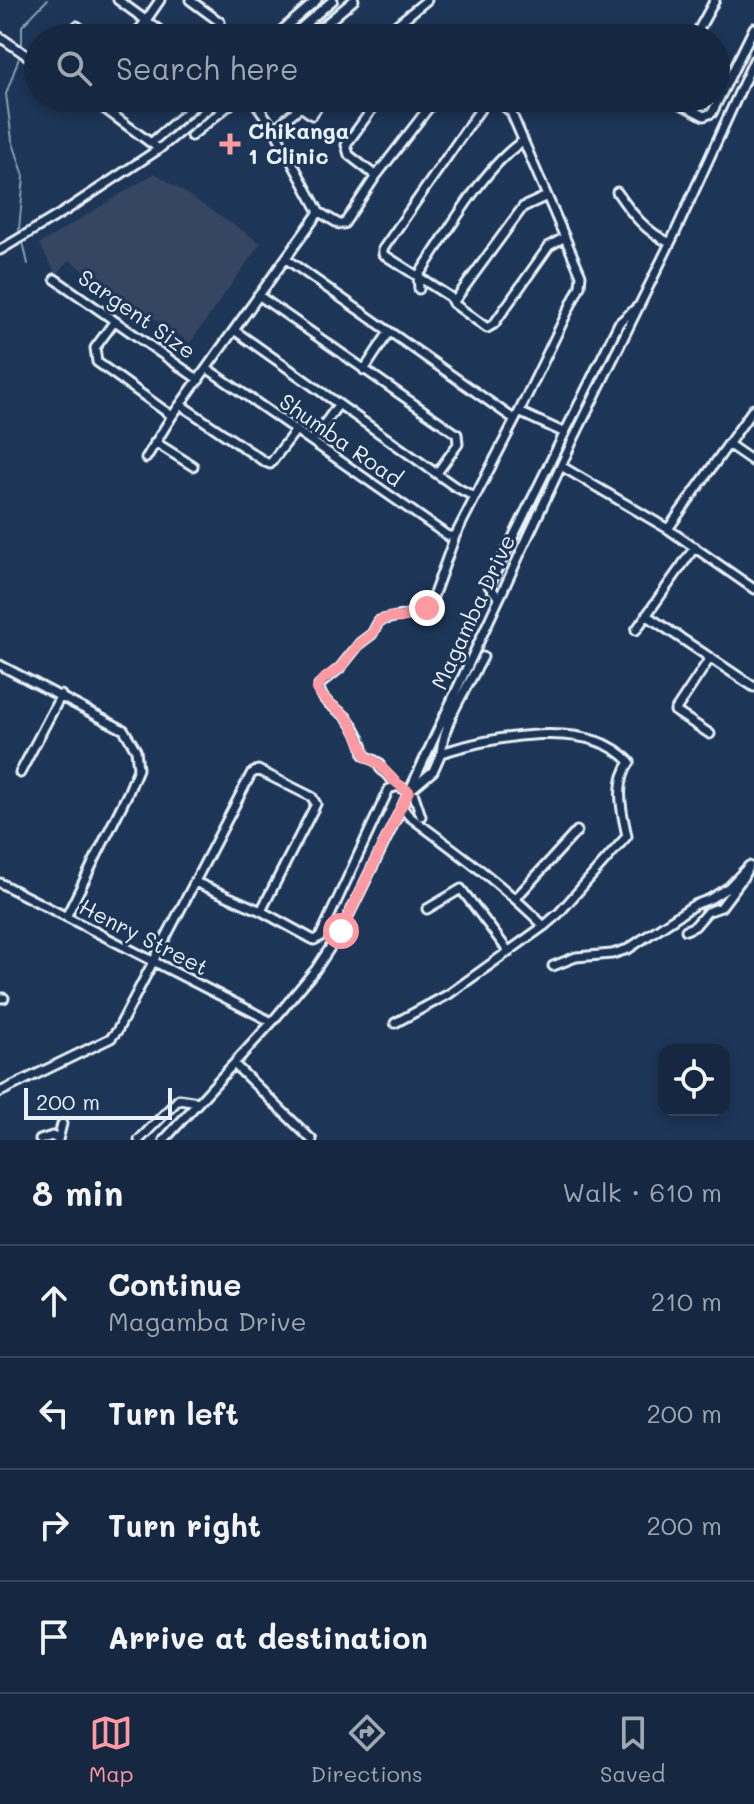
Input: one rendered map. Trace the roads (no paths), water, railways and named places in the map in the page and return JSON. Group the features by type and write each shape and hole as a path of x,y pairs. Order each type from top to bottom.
{"street":[{"path":"118,0 149,24"},
{"path":"143,24 160,0"},
{"path":"190,0 220,22"},
{"path":"289,24 317,0"},
{"path":"305,24 333,0"},
{"path":"326,24 354,0"},
{"path":"397,24 427,0"},
{"path":"702,24 715,0"},
{"path":"730,77 754,28"},
{"path":"0,37 24,53"},
{"name":"Magamba Drive","path":"167,1139 272,1022 316,969 341,931 574,438 670,243 754,60"},
{"path":"110,112 159,149"},
{"path":"152,142 187,112"},
{"path":"0,250 159,149 204,112"},
{"path":"191,136 221,112"},
{"path":"262,112 319,212 339,224 344,224 425,112"},
{"path":"274,129 295,112"},
{"path":"370,112 346,145 349,155 376,176"},
{"path":"481,112 383,249 386,257 450,297 453,303 487,328 491,327 549,246 565,237"},
{"path":"421,816 418,801 409,791 398,786 380,768 379,763 366,757 351,723 329,706 317,689 322,680 340,668 360,643 372,634 379,621 390,617 400,618 430,605 455,536 580,286 581,275 511,112"},
{"path":"419,289 418,276 503,156 523,141"},
{"path":"617,192 636,219 654,235 670,243"},
{"path":"453,303 523,207 547,196"},
{"path":"146,458 172,416 319,212"},
{"path":"286,259 389,332 517,415 574,438"},
{"name":"Sargent Size","path":"55,279 199,380"},
{"path":"258,295 457,434 458,444 437,473"},
{"path":"499,598 489,586 619,323 628,312 639,306"},
{"path":"114,322 95,348 97,362 172,416"},
{"path":"234,330 338,405 475,497"},
{"path":"364,370 389,332"},
{"name":"Shumba Road","path":"208,369 448,536 455,536"},
{"path":"181,405 270,464 296,430"},
{"path":"312,441 338,405"},
{"path":"668,529 754,408"},
{"path":"155,442 193,466"},
{"path":"728,444 754,462"},
{"path":"561,466 668,529 754,589"},
{"path":"636,630 695,547"},
{"path":"646,615 754,687"},
{"path":"409,791 433,771 455,713 483,657"},
{"path":"710,658 675,711 710,734"},
{"path":"0,665 124,730 136,750 138,769 128,793 66,917"},
{"path":"20,773 61,695"},
{"path":"395,1023 449,994 544,926 627,836 620,806 621,784 630,762 610,746 573,736 539,734 441,753"},
{"path":"0,1092 111,1038 117,1031 251,774 262,770 312,797 316,804 261,911"},
{"path":"195,882 261,911 314,940 320,937 389,789 398,786"},
{"path":"402,807 409,816 469,861 544,926"},
{"path":"515,899 577,831"},
{"path":"553,966 576,957 612,954 628,949 694,905 729,887 749,866 737,888 721,907 707,912 695,926 686,930"},
{"name":"Henry Street","path":"0,883 272,1022"},
{"path":"427,909 461,889 509,952"},
{"path":"234,1064 312,1140"},
{"path":"139,1140 179,1099 198,1102"},
{"path":"40,1140 49,1136 58,1140 62,1124"}],"waterway":[{"path":"22,49 22,26 47,0"},
{"path":"20,55 6,94 12,140 24,176 21,235"},
{"path":"23,242 28,264"}],"place":[{"name":"Chikanga 1 Clinic","path":"230,144"}]}
